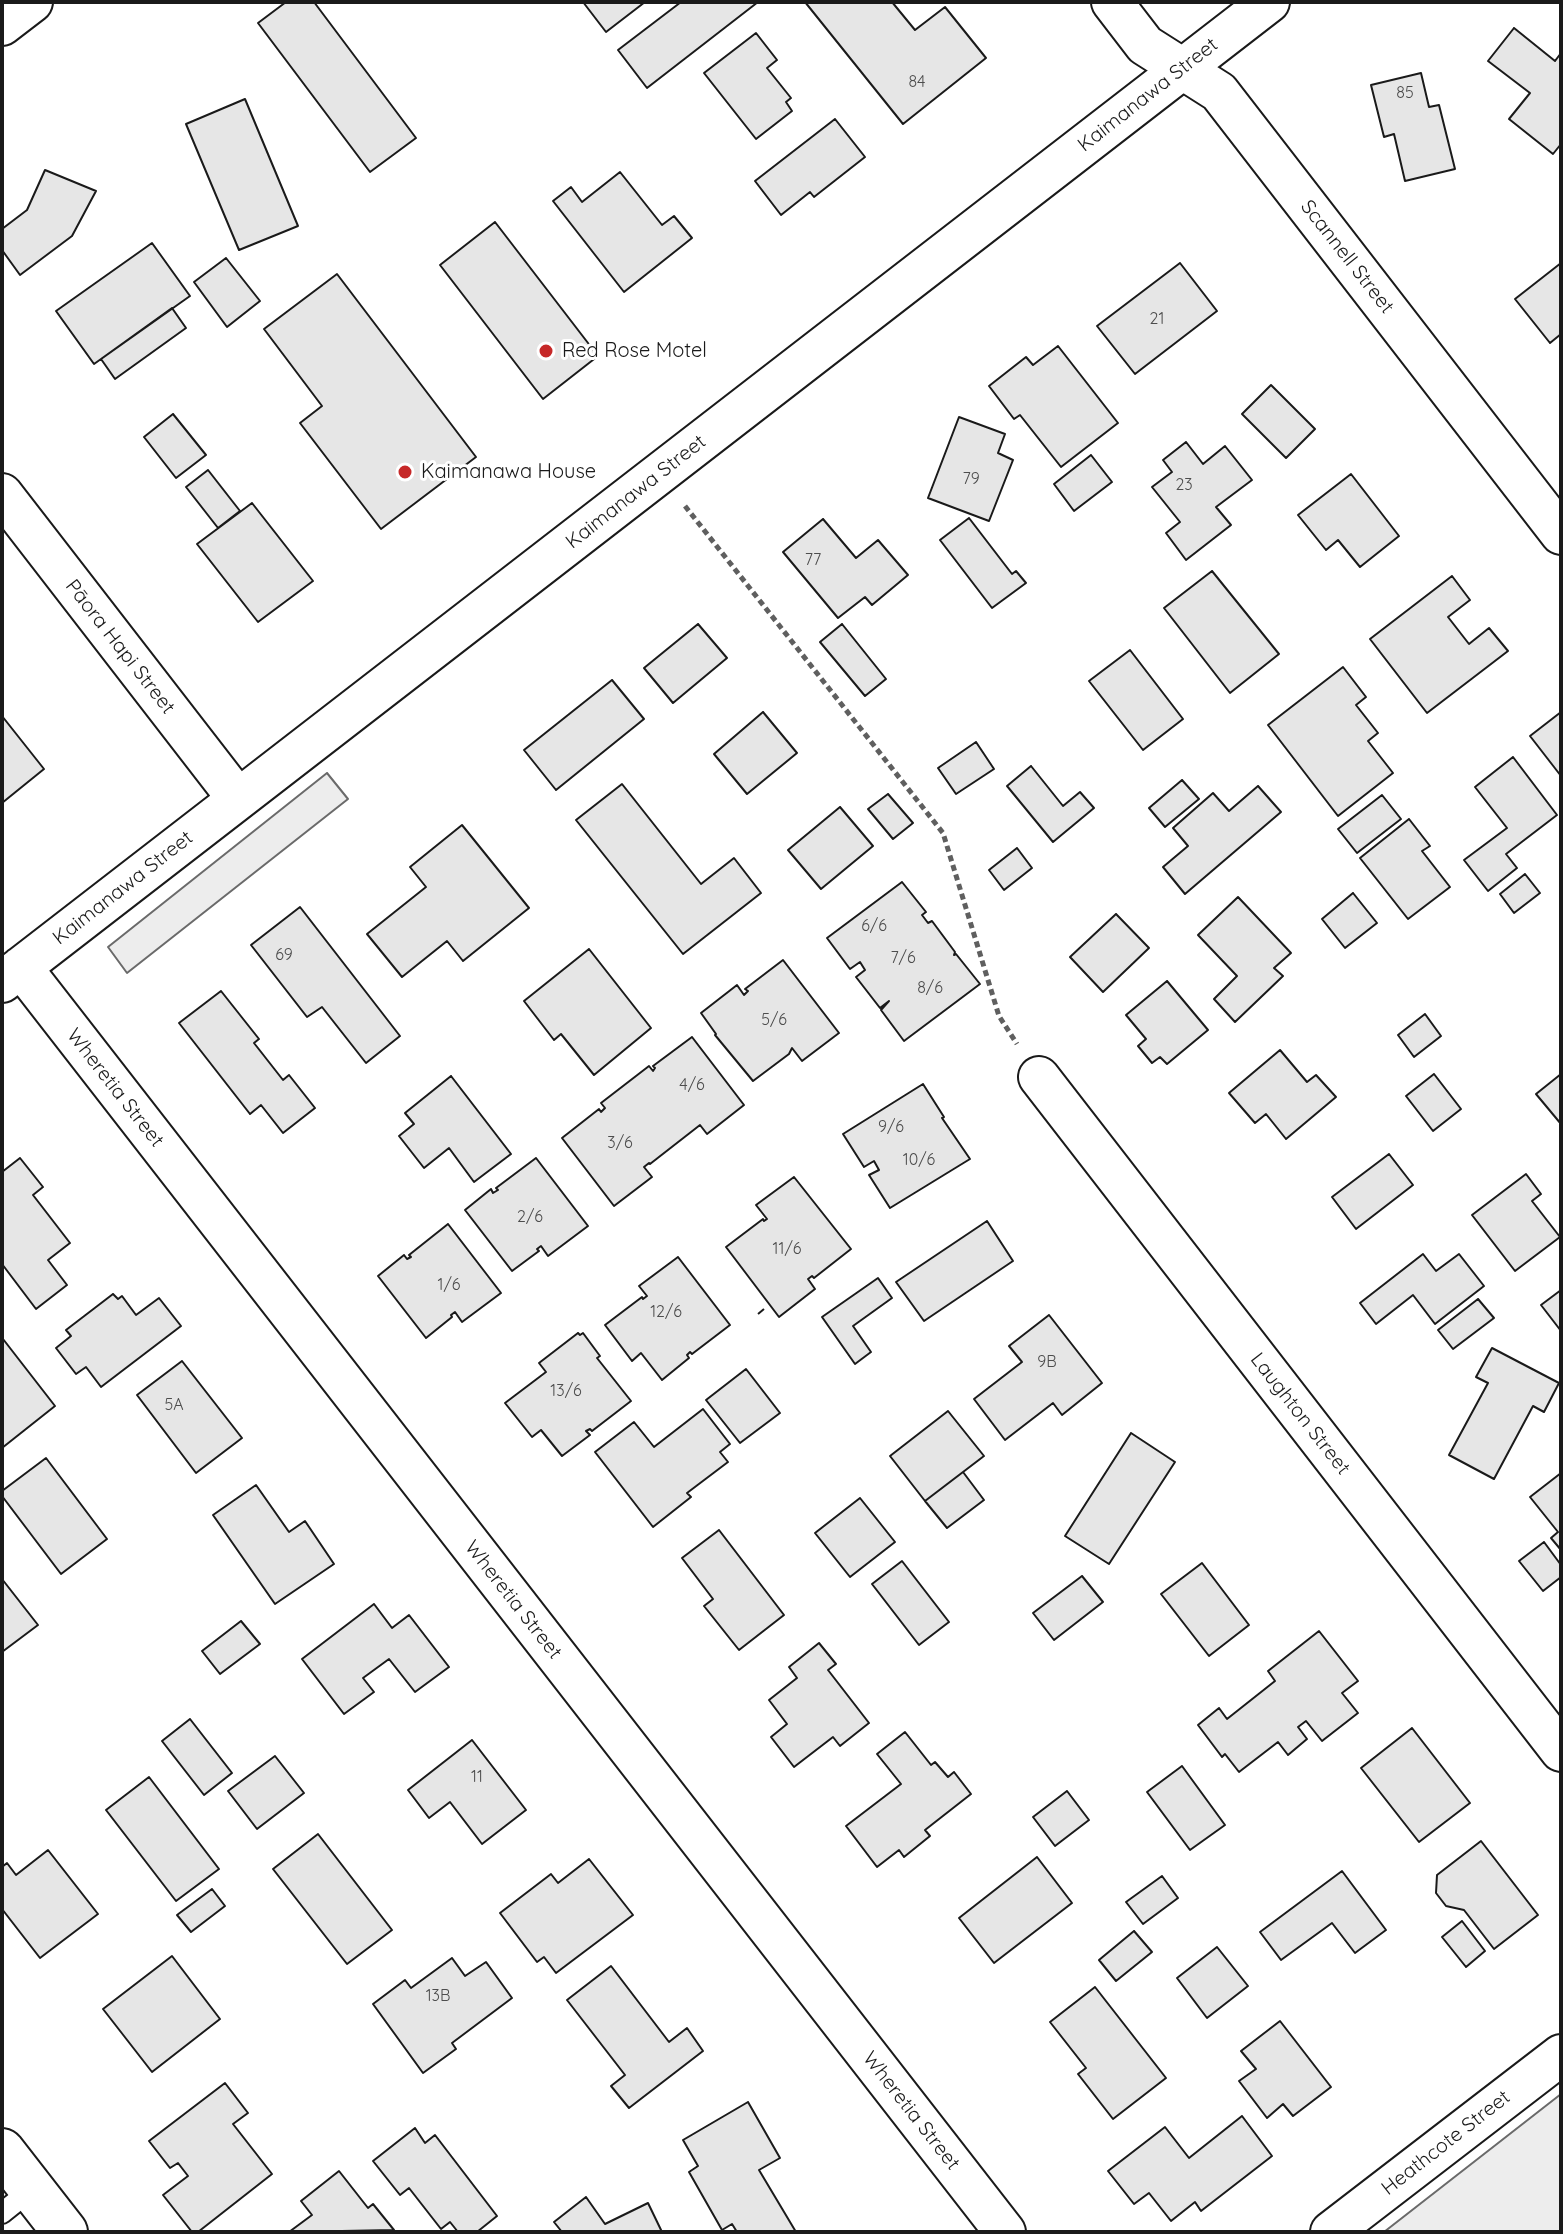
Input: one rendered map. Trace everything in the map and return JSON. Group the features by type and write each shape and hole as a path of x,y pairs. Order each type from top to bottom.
{"street":[{"path":"2,25 32,2"},
{"name":"Scannell Street","path":"1112,2 1145,45 1219,92 1561,534"},
{"name":"Kaimanawa Street","path":"11,974 1269,2"},
{"name":"Pāora Hapi Street","path":"2,494 238,799"},
{"name":"Wheretia Street","path":"11,974 1005,2232"},
{"name":"Laughton Street","path":"1039,1077 1561,1751"},
{"name":"Heathcote Street","path":"1331,2232 1561,2055"},
{"path":"2,2151 17,2201 65,2232"}],"path":[{"path":"659,473 943,833 999,1016 1039,1077"}],"shaded area":[{"path":"327,773 348,799 127,973 108,947"},
{"path":"1561,2094 1561,2232 1384,2232"}],"building":[{"path":"286,2 314,2 416,138 370,172 258,23"},
{"path":"583,2 645,2 606,32"},
{"path":"681,2 758,2 647,88 618,50"},
{"path":"805,2 892,2 915,30 945,7 986,58 903,124"},
{"path":"1514,28 1555,61 1561,53 1561,144 1553,154 1509,119 1530,93 1488,61"},
{"path":"756,33 777,60 767,68 791,98 786,102 792,111 756,139 704,73"},
{"path":"1421,73 1429,107 1439,105 1455,169 1405,181 1394,134 1384,137 1371,85"},
{"path":"245,99 298,226 239,250 186,124"},
{"path":"835,119 865,157 814,197 810,192 781,215 755,181"},
{"path":"45,170 96,191 72,236 20,275 2,250 2,229 27,210"},
{"path":"620,172 662,225 674,216 692,238 624,292 553,201 571,187 582,202"},
{"path":"495,222 598,356 543,399 440,265"},
{"path":"152,243 190,296 94,364 56,311"},
{"path":"226,258 260,301 227,327 194,282"},
{"path":"1180,263 1217,311 1135,374 1097,326"},
{"path":"1561,263 1561,334 1550,343 1515,299"},
{"path":"337,274 476,457 381,529 300,423 322,406 264,329"},
{"path":"172,308 186,328 115,379 101,359"},
{"path":"1058,346 1118,423 1061,467 1020,415 1014,419 989,386 1026,357 1033,365"},
{"path":"1271,385 1315,429 1286,458 1242,414"},
{"path":"173,414 206,455 176,478 144,437"},
{"path":"959,417 1005,434 998,453 1013,460 989,521 928,498"},
{"path":"1186,442 1203,464 1225,446 1252,480 1216,507 1231,525 1186,560 1166,533 1180,522 1152,487 1172,472 1163,460"},
{"path":"1091,455 1112,482 1074,511 1054,484"},
{"path":"208,470 240,511 218,528 186,487"},
{"path":"1351,474 1399,536 1360,567 1338,540 1326,550 1298,515"},
{"path":"252,503 313,581 258,622 197,544"},
{"path":"969,518 1012,574 1016,571 1026,583 992,608 940,540"},
{"path":"823,519 856,558 878,540 908,575 872,605 865,597 838,618 783,552"},
{"path":"1212,571 1279,654 1230,693 1164,608"},
{"path":"1452,576 1470,600 1448,617 1469,644 1489,628 1508,651 1427,713 1370,639"},
{"path":"698,624 727,658 673,703 644,668"},
{"path":"842,624 886,679 865,696 820,642"},
{"path":"1130,650 1183,719 1143,750 1089,681"},
{"path":"1343,667 1366,697 1356,705 1378,733 1368,741 1393,773 1338,816 1268,725"},
{"path":"612,680 644,719 556,790 524,750"},
{"path":"763,712 797,753 747,794 714,754"},
{"path":"1561,712 1561,776 1530,736"},
{"path":"2,716 44,769 2,803"},
{"path":"976,742 994,769 956,794 938,768"},
{"path":"1513,757 1557,815 1506,854 1517,868 1488,891 1464,860 1507,828 1475,787"},
{"path":"1031,766 1063,806 1080,792 1094,808 1053,842 1007,786"},
{"path":"1182,780 1199,799 1165,827 1149,808"},
{"path":"622,784 701,884 734,858 761,893 683,954 576,820"},
{"path":"1258,786 1281,812 1185,894 1163,867 1188,846 1173,828 1213,793 1229,811"},
{"path":"888,794 913,823 893,839 868,809"},
{"path":"1382,795 1401,819 1357,853 1338,829"},
{"path":"840,807 873,846 821,889 788,850"},
{"path":"1409,819 1430,846 1422,851 1450,887 1408,919 1360,858"},
{"path":"462,825 529,908 463,961 447,941 402,977 367,934 426,887 410,867"},
{"path":"1017,848 1032,868 1004,890 989,870"},
{"path":"1525,874 1540,893 1514,913 1500,894"},
{"path":"902,882 926,912 922,915 928,923 932,921 955,952 954,955 980,984 904,1041 881,1010 889,1001 880,1008 856,977 865,970 860,962 850,969 827,938"},
{"path":"1353,893 1377,923 1345,948 1322,919"},
{"path":"1238,897 1291,953 1274,968 1283,976 1235,1022 1214,999 1237,976 1198,935"},
{"path":"300,907 400,1036 366,1063 322,1007 307,1017 251,945"},
{"path":"1116,914 1149,948 1103,992 1070,957"},
{"path":"589,949 651,1028 594,1075 561,1034 554,1040 524,1001"},
{"path":"783,960 839,1033 802,1061 792,1048 789,1054 753,1081 701,1013 737,985 744,995 748,991 745,989"},
{"path":"1167,981 1208,1030 1167,1064 1160,1057 1152,1063 1138,1046 1146,1039 1126,1015"},
{"path":"221,991 259,1039 254,1043 283,1080 289,1075 315,1108 283,1133 261,1105 250,1114 179,1023"},
{"path":"1425,1014 1441,1036 1414,1057 1398,1035"},
{"path":"692,1037 744,1105 707,1134 700,1125 649,1163 644,1167 652,1177 614,1206 562,1138 599,1109 601,1112 605,1108 601,1103 649,1066 653,1071 653,1066"},
{"path":"1280,1050 1307,1082 1316,1075 1336,1097 1286,1139 1266,1114 1255,1123 1229,1093"},
{"path":"1434,1074 1461,1109 1433,1131 1406,1096"},
{"path":"1561,1074 1561,1124 1536,1094"},
{"path":"451,1076 511,1154 474,1182 449,1148 424,1168 399,1136 414,1124 405,1113"},
{"path":"923,1084 970,1159 890,1208 869,1175 879,1170 874,1161 864,1167 843,1134"},
{"path":"1389,1154 1413,1185 1356,1229 1332,1197"},
{"path":"20,1158 43,1187 33,1195 70,1243 48,1260 67,1285 36,1309 2,1264 2,1172"},
{"path":"536,1158 588,1226 548,1256 541,1246 537,1249 539,1251 512,1271 465,1210 491,1189 493,1193 498,1190 496,1188"},
{"path":"1526,1174 1541,1194 1532,1201 1560,1237 1515,1271 1472,1215"},
{"path":"794,1177 851,1249 814,1278 808,1279 815,1289 779,1317 726,1247 767,1219 756,1205"},
{"path":"987,1221 1013,1261 924,1321 896,1282"},
{"path":"448,1224 501,1293 462,1322 455,1312 426,1338 378,1276 404,1255 407,1259 411,1257 409,1255"},
{"path":"1423,1254 1436,1271 1459,1254 1484,1286 1435,1324 1413,1295 1376,1324 1360,1303"},
{"path":"678,1257 730,1325 692,1354 690,1352 687,1355 689,1358 662,1380 641,1353 632,1361 605,1325 647,1296 639,1286"},
{"path":"878,1278 892,1298 853,1326 871,1352 855,1364 822,1317"},
{"path":"1561,1290 1561,1331 1541,1305"},
{"path":"113,1294 118,1299 122,1296 136,1315 159,1298 181,1326 101,1387 86,1367 76,1374 56,1348 71,1336 66,1330"},
{"path":"1478,1299 1494,1318 1453,1349 1438,1330"},
{"path":"1049,1315 1102,1383 1062,1415 1053,1403 1005,1440 974,1399 1022,1362 1009,1346"},
{"path":"578,1333 583,1333 600,1356 597,1358 631,1401 592,1431 586,1431 590,1435 562,1456 541,1430 532,1437 505,1403 546,1372 539,1363"},
{"path":"2,1340 55,1406 2,1448"},
{"path":"1492,1348 1559,1383 1544,1412 1533,1406 1494,1479 1449,1455 1488,1383 1476,1377"},
{"path":"182,1361 242,1438 196,1473 137,1395"},
{"path":"746,1369 780,1413 740,1443 706,1400"},
{"path":"703,1409 730,1444 720,1452 728,1462 687,1493 691,1497 653,1527 595,1452 634,1422 654,1447"},
{"path":"948,1411 984,1456 925,1501 890,1456"},
{"path":"1131,1433 1175,1462 1109,1564 1065,1536"},
{"path":"46,1458 107,1539 61,1574 2,1496 2,1491"},
{"path":"963,1472 984,1500 947,1528 925,1501"},
{"path":"1561,1473 1561,1550 1551,1538 1558,1532 1530,1497"},
{"path":"256,1485 289,1532 305,1521 334,1564 275,1604 213,1515"},
{"path":"860,1498 895,1542 850,1577 815,1533"},
{"path":"719,1530 784,1615 739,1650 704,1606 713,1599 682,1558"},
{"path":"1544,1542 1561,1565 1561,1577 1543,1591 1519,1561"},
{"path":"902,1561 949,1622 919,1645 872,1584"},
{"path":"1202,1563 1249,1625 1209,1656 1161,1594"},
{"path":"1082,1576 1103,1602 1054,1640 1033,1613"},
{"path":"2,1579 38,1625 2,1652"},
{"path":"374,1604 392,1628 409,1615 449,1667 415,1692 389,1659 363,1678 374,1692 344,1714 302,1659"},
{"path":"241,1621 260,1644 220,1674 202,1651"},
{"path":"1319,1631 1358,1681 1342,1693 1358,1713 1322,1741 1306,1721 1298,1727 1307,1739 1288,1755 1278,1742 1239,1772 1225,1754 1222,1757 1198,1725 1219,1708 1227,1719 1275,1681 1268,1671"},
{"path":"819,1643 836,1664 828,1670 869,1723 840,1746 833,1737 794,1767 771,1737 787,1724 769,1700 797,1678 789,1667"},
{"path":"190,1719 232,1773 204,1795 162,1741"},
{"path":"1412,1728 1470,1803 1419,1842 1361,1768"},
{"path":"905,1732 931,1765 935,1762 948,1777 954,1772 971,1794 925,1830 930,1836 904,1857 899,1850 877,1867 846,1826 901,1784 877,1754"},
{"path":"472,1740 526,1810 482,1844 450,1802 429,1818 408,1790"},
{"path":"275,1756 304,1793 257,1829 228,1791"},
{"path":"1182,1766 1225,1825 1190,1850 1147,1792"},
{"path":"149,1777 219,1869 176,1901 106,1810"},
{"path":"1067,1791 1089,1820 1055,1846 1033,1817"},
{"path":"318,1834 392,1930 347,1964 273,1869"},
{"path":"1481,1841 1538,1915 1494,1949 1464,1910 1446,1906 1436,1893 1437,1875"},
{"path":"48,1850 98,1914 40,1958 2,1909 2,1867 7,1863 16,1875"},
{"path":"1037,1857 1072,1903 994,1963 959,1918"},
{"path":"589,1859 633,1915 556,1973 544,1957 537,1962 500,1913 551,1874 558,1883"},
{"path":"1342,1871 1386,1930 1355,1953 1332,1923 1281,1960 1260,1932"},
{"path":"1162,1876 1178,1898 1143,1924 1126,1902"},
{"path":"212,1889 225,1906 191,1932 177,1915"},
{"path":"1462,1921 1485,1951 1466,1967 1442,1937"},
{"path":"1134,1931 1152,1952 1116,1981 1099,1960"},
{"path":"1217,1947 1248,1986 1207,2018 1177,1978"},
{"path":"172,1956 220,2019 152,2072 103,2009"},
{"path":"452,1958 465,1976 486,1962 512,1998 452,2043 456,2049 423,2073 373,2004 405,1980 411,1988"},
{"path":"611,1966 669,2042 687,2028 703,2051 629,2108 611,2086 625,2075 567,2000"},
{"path":"1095,1987 1166,2078 1113,2119 1078,2074 1086,2068 1050,2022"},
{"path":"1280,2021 1331,2087 1293,2116 1283,2104 1267,2118 1239,2081 1256,2069 1241,2051"},
{"path":"225,2083 248,2113 233,2124 272,2174 198,2232 192,2232 163,2195 188,2176 178,2163 170,2168 149,2141"},
{"path":"748,2102 780,2158 759,2170 796,2232 737,2232 732,2224 722,2230 689,2172 698,2166 683,2140"},
{"path":"1242,2116 1272,2156 1201,2211 1195,2202 1171,2221 1149,2193 1134,2204 1108,2171 1165,2127 1189,2158"},
{"path":"415,2128 425,2143 435,2135 497,2216 477,2232 458,2232 450,2222 441,2229 409,2188 400,2195 373,2161"},
{"path":"339,2171 368,2208 373,2204 394,2230 289,2232 312,2215 301,2201"},
{"path":"586,2197 605,2224 648,2203 662,2232 562,2232 554,2222"}],"fence":[{"path":"758,1314 764,1309"}],"place":[{"name":"Red Rose Motel","path":"546,351"},
{"name":"Kaimanawa House","path":"405,472"}]}
